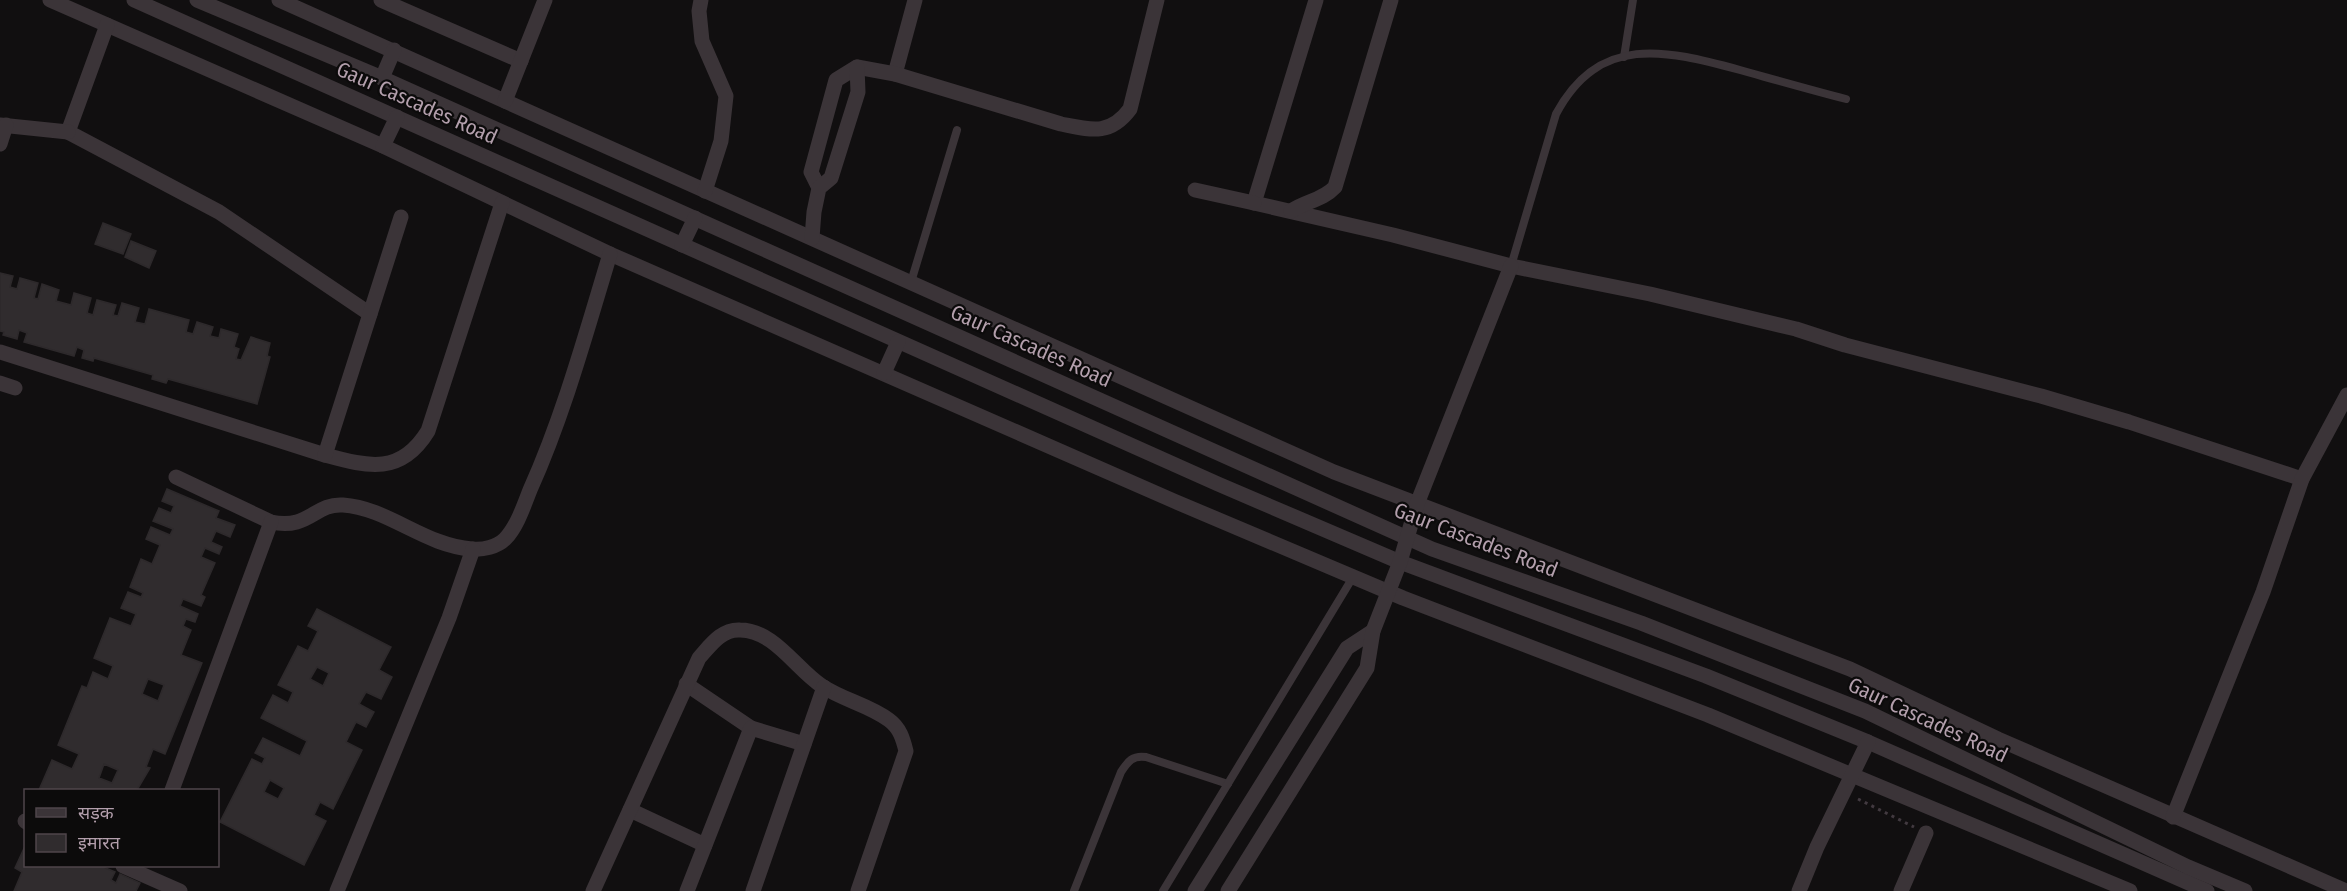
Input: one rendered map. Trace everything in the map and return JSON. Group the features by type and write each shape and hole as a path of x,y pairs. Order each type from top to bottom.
{"street":[{"path":"50,0 383,146 610,254 1353,577 1708,715 2113,887 2130,891"},
{"name":"Gaur Cascades Road","path":"134,0 898,342 1400,562 1706,676 1868,742 2207,891"},
{"name":"Gaur Cascades Road","path":"197,0 382,78 1406,538 1641,623 1865,711 2188,867 2245,891"},
{"path":"279,0 298,4 505,101 1334,472 1850,669 2173,817 2346,891"},
{"path":"381,0 397,4 521,61"},
{"path":"505,101 545,0"},
{"path":"701,0 699,11 702,40 726,96 722,141 705,191"},
{"path":"896,74 915,0"},
{"path":"812,238 819,188 811,172 836,80 857,67 896,74 1061,124 1084,129 1107,128 1120,122 1130,109 1157,0"},
{"path":"1254,203 1316,0"},
{"path":"1291,211 1303,203 1326,196 1335,187 1391,0"},
{"path":"68,132 107,25"},
{"path":"382,78 394,50"},
{"path":"819,188 831,178 858,92 857,67"},
{"path":"383,146 397,117"},
{"path":"0,144 3,125 68,132 219,212 370,314"},
{"path":"1195,190 1291,211 1511,266 1650,294 1796,329 1845,345 2118,418 2302,479"},
{"path":"0,352 361,465 384,464 402,459 417,449 428,431 502,203"},
{"path":"325,455 401,217"},
{"path":"682,245 695,218"},
{"path":"176,477 271,522 286,525 300,523 327,507 342,505 369,512 448,546 473,549 492,547 506,539 519,517 560,419 610,254"},
{"path":"1228,891 1367,668 1373,631 1400,562 1417,504 1511,266"},
{"path":"884,373 898,342"},
{"path":"2173,817 2263,592 2302,479 2347,394"},
{"path":"172,789 271,522"},
{"path":"337,891 449,618 473,549"},
{"path":"593,891 699,658 720,635 739,630 759,634 783,651 801,670 824,687 889,720 902,735 906,751 858,891"},
{"path":"1195,891 1347,648 1373,631"},
{"path":"686,684 751,728 804,744"},
{"path":"753,891 824,687"},
{"path":"687,891 751,728"},
{"path":"1799,891 1851,774 1868,742"},
{"path":"630,810 705,845"},
{"path":"1901,891 1926,833"},
{"path":"142,869 180,891"}],"lane":[{"path":"1624,57 1634,0"},
{"path":"1511,266 1556,114 1568,91 1585,74 1602,64 1653,52 1697,58 1846,99"},
{"path":"911,282 957,130"},
{"path":"1163,891 1353,577"},
{"path":"1074,891 1121,772 1128,761 1138,756 1146,757 1228,784"}],"path":[{"path":"1852,796 1926,833"}],"building":[{"path":"103,223 131,234 123,254 95,244"},
{"path":"131,241 156,251 149,268 125,257"},
{"path":"0,273 13,276 10,287 17,289 20,278 38,283 34,298 38,299 42,284 59,290 56,301 71,305 74,293 91,298 87,313 93,315 97,300 116,305 113,315 118,316 122,303 139,308 135,322 145,324 149,309 189,320 186,332 193,334 197,322 213,327 210,336 219,338 221,329 238,334 234,347 239,349 236,359 241,360 251,337 270,343 267,356 270,357 257,404 168,379 166,383 152,379 153,375 94,358 93,361 82,358 84,350 77,347 74,356 24,342 27,333 19,330 17,339 3,335 4,332 0,331"},
{"path":"167,489 219,511 216,518 235,525 230,537 216,531 211,542 222,547 219,554 205,548 201,557 215,563 201,595 205,597 201,606 183,599 180,606 198,614 195,622 186,619 183,626 191,630 181,655 202,663 165,754 153,749 146,767 150,768 138,789 39,789 52,760 72,769 79,754 58,745 82,686 87,688 93,672 108,679 113,666 94,658 110,618 131,626 136,614 121,608 128,592 141,597 143,593 130,587 141,559 152,564 160,545 146,539 151,527 170,535 173,529 153,521 159,508 171,513 174,506 162,501","holes":["148,679 164,685 158,701 142,694","104,764 118,770 112,783 99,778"]},
{"path":"317,609 391,647 379,670 392,677 381,699 366,692 359,704 374,712 366,727 356,722 346,742 362,750 333,809 320,802 314,815 326,821 304,865 220,822 252,759 262,764 265,758 255,753 263,738 300,756 307,741 261,718 273,695 288,703 293,692 278,685 298,646 308,651 318,631 308,626","holes":["317,667 329,673 323,686 310,679","270,780 284,788 278,799 264,792"]},
{"path":"24,848 24,867 103,867 115,872 111,880 116,883 120,874 140,883 136,891 14,891 22,872 15,868"}]}
